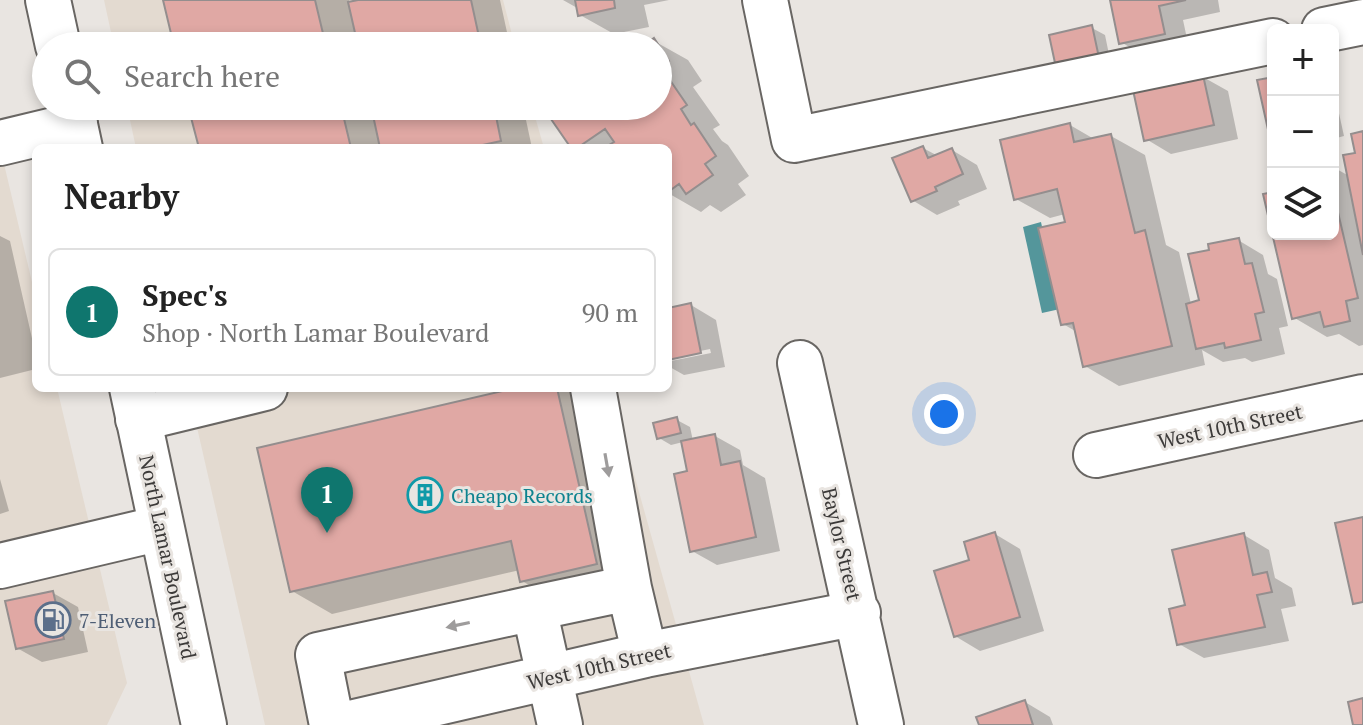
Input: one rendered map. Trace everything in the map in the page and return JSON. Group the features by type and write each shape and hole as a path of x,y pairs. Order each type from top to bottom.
{"street":[{"path":"48,0 55,32"},
{"path":"765,0 794,140 1267,42"},
{"path":"1339,27 1363,22"},
{"path":"0,143 75,126"},
{"name":"Baylor Street","path":"800,363 881,725"},
{"path":"135,403 230,392"},
{"path":"594,392 629,588 645,655"},
{"name":"West 10th Street","path":"1096,455 1363,397"},
{"name":"North Lamar Boulevard","path":"135,403 204,725"},
{"path":"0,566 161,528"},
{"path":"332,725 318,655 629,588"},
{"path":"534,608 560,725"},
{"name":"West 10th Street","path":"342,725 645,655 858,613"}],"shaded area":[{"path":"104,0 503,0 511,32 111,32"},
{"path":"130,120 536,120 543,144 135,144"},
{"path":"0,147 32,282 32,392 58,392 127,683 107,725 0,725"},
{"path":"189,392 611,392 704,725 265,725"}],"water":[{"path":"1041,222 1060,309 1042,313 1023,227"}],"building":[{"path":"163,0 315,0 323,32 171,32"},
{"path":"471,0 478,32 355,32 348,2"},
{"path":"575,0 614,0 615,8 578,16"},
{"path":"1110,0 1186,0 1159,6 1165,34 1119,44"},
{"path":"1092,25 1101,67 1058,77 1049,35"},
{"path":"1203,75 1214,125 1144,141 1133,90"},
{"path":"1267,78 1267,125 1257,80"},
{"path":"672,83 687,105 681,109 716,156 705,164 713,175 686,194 679,184 672,189 672,144 611,144 614,142 605,129 583,144 568,144 552,120 672,120"},
{"path":"192,120 344,120 350,144 198,144"},
{"path":"374,120 497,120 501,141 487,144 379,144"},
{"path":"1070,123 1074,142 1111,134 1135,233 1145,230 1172,346 1083,367 1073,323 1061,325 1038,228 1065,222 1057,189 1014,200 1000,140"},
{"path":"1363,131 1363,255 1343,155 1355,153 1351,134"},
{"path":"923,146 928,158 952,148 963,174 935,187 937,191 911,202 892,158"},
{"path":"1339,217 1358,298 1346,301 1350,321 1324,327 1320,312 1292,319 1274,240 1339,240"},
{"path":"1239,238 1245,264 1252,263 1264,312 1255,314 1261,340 1225,348 1224,343 1196,349 1186,304 1199,300 1188,254 1209,250 1208,244"},
{"path":"691,303 701,353 672,359 672,307"},
{"name":"Cheapo Records","path":"498,392 558,392 597,564 520,582 511,541 290,592 257,448"},
{"path":"677,417 681,433 657,439 653,423"},
{"path":"715,434 721,465 740,461 756,537 690,552 674,474 687,471 681,441"},
{"path":"1363,517 1363,602 1353,604 1335,523"},
{"path":"995,532 1020,617 954,637 934,571 969,560 964,542"},
{"path":"1244,533 1253,575 1267,572 1272,592 1257,595 1265,627 1177,645 1169,609 1185,605 1172,550"},
{"path":"53,591 64,639 16,649 5,601"},
{"path":"1363,698 1363,725 1353,725 1348,702"},
{"path":"1025,700 1033,725 979,725 976,717"}],"place":[{"name":"Cheapo Records","path":"425,495"},
{"name":"Spec's","path":"327,533"},
{"name":"7-Eleven","path":"53,620"}]}
